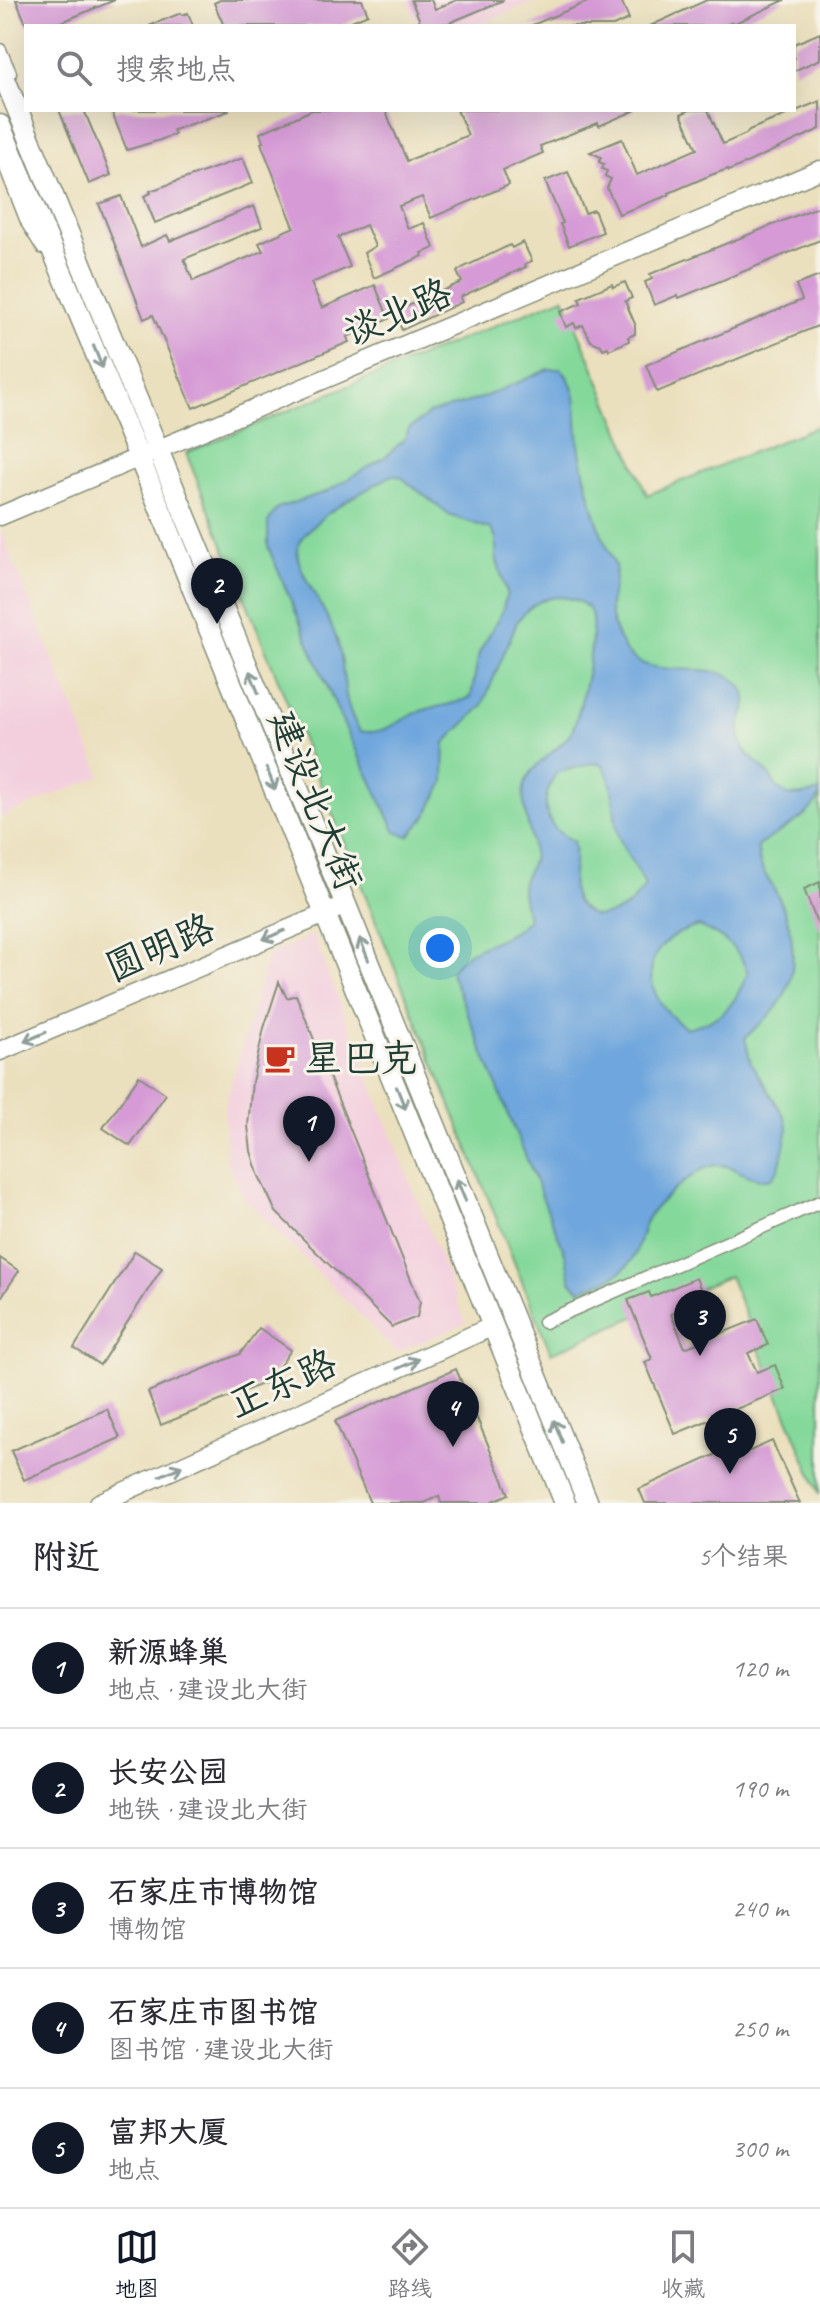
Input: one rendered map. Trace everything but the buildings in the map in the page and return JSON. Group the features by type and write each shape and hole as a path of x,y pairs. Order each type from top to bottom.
{"main road":[{"name":"建设北大街","path":"0,67 346,905 588,1503"},
{"name":"建设北大街","path":"0,125 139,457 565,1503"}],"street":[{"path":"0,50 24,107"},
{"path":"26,112 66,207 88,277"},
{"path":"0,153 28,224 68,285"},
{"name":"谈北路","path":"0,516 820,170"},
{"name":"圆明路","path":"0,1051 346,905"},
{"path":"544,1322 820,1202"},
{"name":"正东路","path":"99,1503 493,1326"}],"shaded area":[{"path":"408,0 538,0 480,24 418,24"},
{"path":"0,529 101,776 0,817"},
{"path":"313,935 466,1323 397,1352 246,1200 227,1163 224,1109 268,955"}],"green space":[{"path":"564,297 647,495 820,425 820,1495 729,1276 551,1353 186,453"}],"water":[{"path":"549,369 561,369 572,385 585,477 601,532 615,566 610,612 621,643 631,657 645,664 715,672 730,677 745,693 746,705 739,730 747,752 786,794 797,796 820,791 813,807 805,815 758,846 762,867 784,909 793,953 784,996 773,1012 745,1038 751,1063 785,1117 788,1129 779,1168 772,1178 762,1179 725,1166 701,1170 674,1190 651,1213 635,1254 623,1270 580,1290 571,1281 565,1253 451,973 467,954 510,934 528,918 522,886 533,853 524,806 524,788 535,768 564,742 573,727 583,695 590,654 590,611 578,601 556,597 536,604 520,618 482,706 445,743 444,782 426,817 409,836 396,832 342,721 268,547 268,522 277,508 326,492 385,457 404,440 409,429 430,413 479,399","holes":["392,475 401,477 449,515 491,529 496,538 496,558 507,593 502,612 479,653 471,697 418,712 387,729 360,731 346,695 336,637 303,572 297,550 306,532 328,513","593,763 602,764 607,773 620,840 645,886 623,909 602,916 593,915 574,897 573,841 555,828 546,812 547,793 556,773","699,926 716,934 735,950 748,973 726,1010 710,1021 686,1028 670,1015 659,1000 651,970 655,956 664,944 679,933"]}],"place":[{"name":"长安公园","path":"217,624"},
{"name":"星巴克","path":"280,1058"},
{"name":"新源蜂巢","path":"309,1162"},
{"name":"石家庄市博物馆","path":"700,1356"},
{"name":"石家庄市图书馆","path":"453,1447"},
{"name":"富邦大厦","path":"730,1474"}]}
